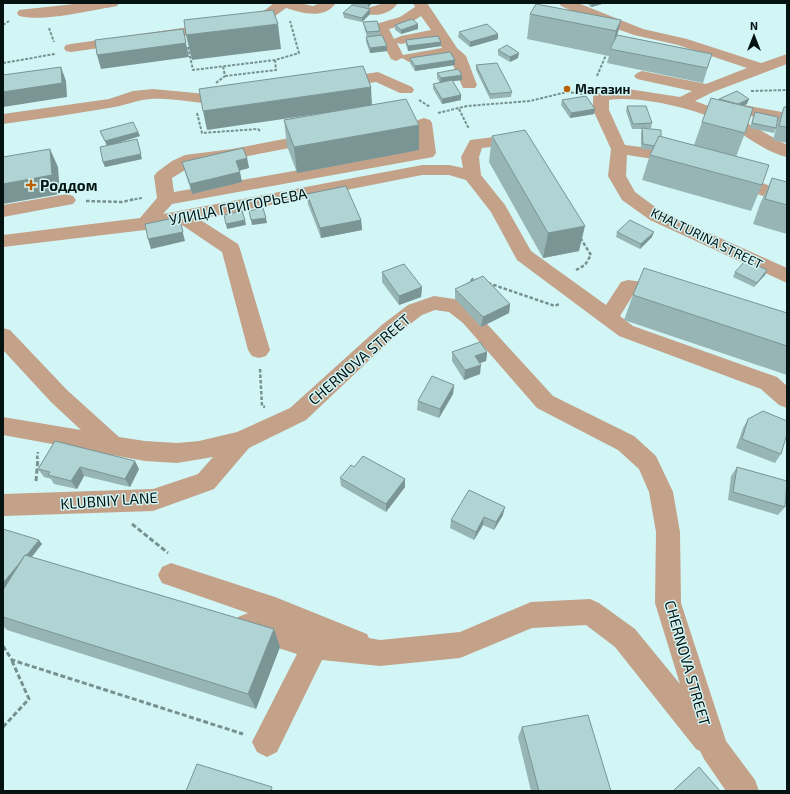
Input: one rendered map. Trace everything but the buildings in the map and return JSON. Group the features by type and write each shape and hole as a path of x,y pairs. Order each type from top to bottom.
{"street":[{"path":"24,13 43,13 112,3"},
{"path":"70,48 241,24 270,13 282,5 309,11 320,10 329,3"},
{"path":"373,11 388,7 391,3"},
{"path":"566,3 596,17 639,32 682,42 761,68"},
{"path":"452,51 402,56 381,27 405,20 421,6 452,51 458,56 469,85"},
{"path":"401,40 439,33"},
{"path":"682,102 707,89 787,59"},
{"path":"642,76 707,89"},
{"path":"323,85 378,77 406,90"},
{"path":"601,97 622,92 682,102 725,117 787,152"},
{"path":"3,119 111,103 133,96 154,94 206,99 222,99 245,96"},
{"name":"KHALTURINA STREET","path":"601,97 601,110 619,149 617,176 628,196 656,216 787,276"},
{"path":"725,117 744,110 787,118"},
{"path":"145,224 166,199 427,153 428,116"},
{"path":"166,199 163,176 178,165 191,159 232,154 275,144 328,136"},
{"path":"494,142 476,144 470,157 472,176 499,209 524,254 626,331 769,383 787,399"},
{"path":"619,149 649,153 693,166"},
{"name":"УЛИЦА ГРИГОРЬЕВА","path":"3,241 145,224 422,170 449,170 472,176"},
{"path":"715,172 744,181 787,200"},
{"path":"3,211 67,200"},
{"path":"182,216 231,249 259,350"},
{"path":"608,318 628,287 662,290 685,298"},
{"name":"CHERNOVA STREET","path":"3,426 145,452 177,453 199,451 241,441 298,414 390,329 415,310 434,303 454,305 470,318 544,402 626,443 648,463 661,492 668,532 668,603 714,749 744,791"},
{"path":"3,336 60,396 113,445"},
{"name":"KLUBNIY LANE","path":"3,505 153,500 206,482 241,441"},
{"path":"177,578 275,610 380,653"},
{"path":"227,620 315,646 380,653 460,645 531,615 590,612 625,638 714,749"},
{"path":"267,742 315,646"}],"path":[{"path":"186,40 193,70 275,60 299,53 293,30 282,5"},
{"path":"43,13 56,48 70,48"},
{"path":"3,63 50,57 70,48"},
{"path":"597,76 606,55"},
{"path":"225,76 276,70 275,60"},
{"path":"406,90 428,116 467,106 530,101 567,92 601,97"},
{"path":"206,99 196,110 202,133 258,129 275,144"},
{"path":"459,109 476,144"},
{"path":"67,200 122,202 145,197"},
{"path":"556,279 585,265 591,254 578,234"},
{"path":"446,304 473,279 555,306 580,297"},
{"path":"259,350 262,406 298,414"},
{"path":"35,505 39,432"},
{"path":"104,502 185,567 177,578"},
{"path":"3,646 12,660 29,698 3,727"},
{"path":"12,660 267,742"}],"place":[{"name":"Магазин","path":"567,89"},
{"name":"Роддом","path":"31,185"}]}
